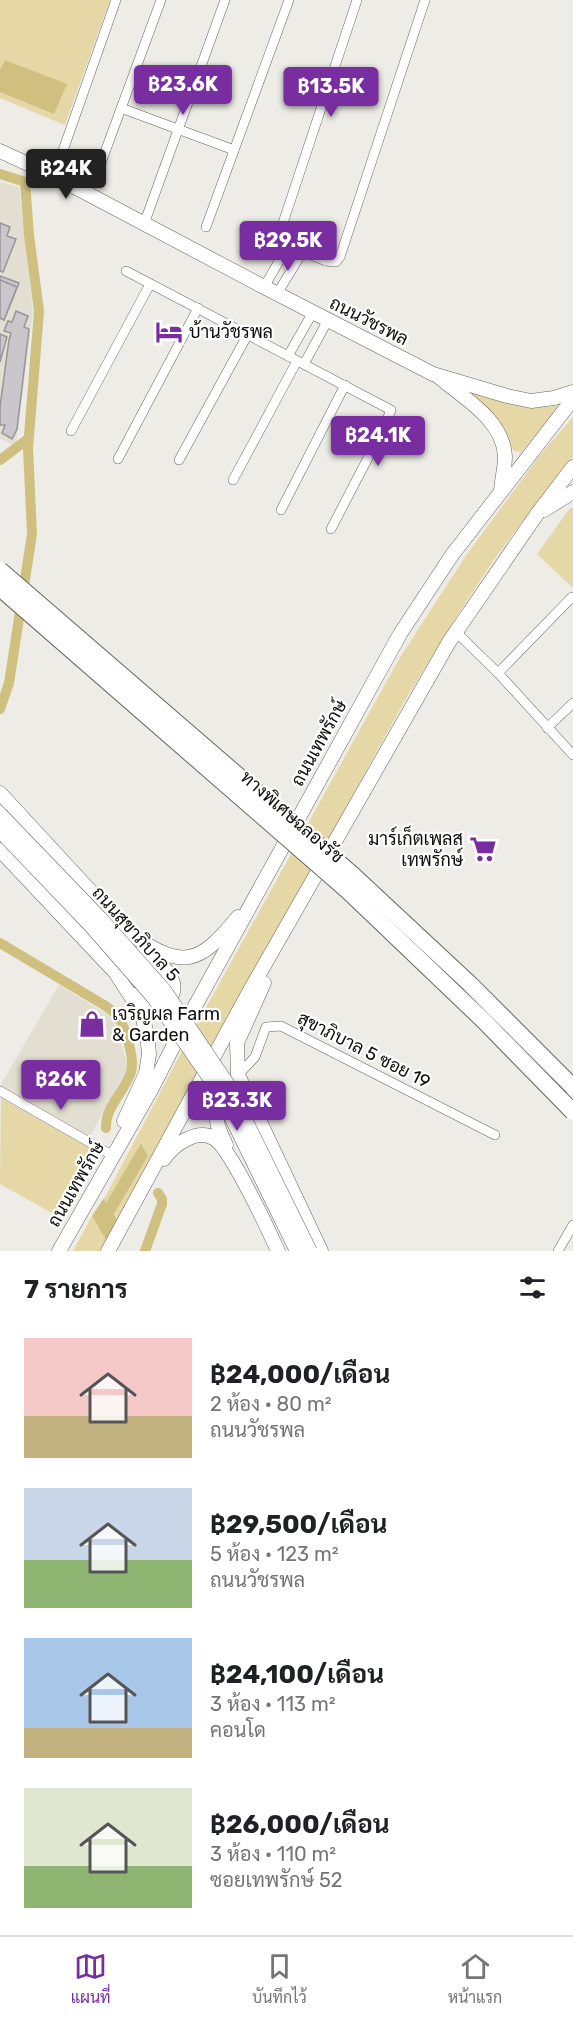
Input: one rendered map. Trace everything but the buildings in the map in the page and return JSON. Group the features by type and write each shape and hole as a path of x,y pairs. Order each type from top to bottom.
{"highway":[{"name":"ทางพิเศษฉลองรัช","path":"0,570 353,875 470,984 573,1087"},
{"name":"ทางพิเศษฉลองรัช","path":"0,588 348,891 483,1020 573,1112"}],"main road":[{"name":"ถนนวัชรพล","path":"0,152 54,176 434,374 507,396 531,400 554,398 573,392"},
{"name":"ถนนวัชรพล","path":"434,374 487,416 502,440 505,457 501,490"},
{"name":"ถนนเทพรักษ์","path":"59,1251 400,634 452,555 573,399"},
{"path":"108,1251 199,1084 456,632 537,514 573,467"},
{"path":"537,514 573,492"},
{"name":"ถนนสุขาภิบาล 5","path":"0,793 130,934 154,950 168,956 180,958 198,955 213,945 262,887"},
{"name":"ถนนสุขาภิบาล 5","path":"0,814 100,918 164,990 228,1084 310,1251"},
{"name":"ถนนสุขาภิบาล 5","path":"0,831 91,926 154,998 218,1090 297,1251"},
{"path":"0,850 146,1005 157,1007 163,1005 172,996 174,984 172,978 130,934"},
{"path":"297,910 237,1043 238,1075 321,1251"},
{"path":"102,1176 146,1073 149,1052 141,1012 115,972"},
{"path":"235,1167 217,1125 217,1110 226,1097 239,1093 252,1104"},
{"path":"131,1210 169,1151 196,1136 213,1137 224,1148 235,1167 278,1251"}],"street":[{"path":"54,176 116,0"},
{"path":"98,171 161,0"},
{"path":"144,224 225,0"},
{"path":"206,227 288,0"},
{"path":"357,0 281,228 281,236 289,244 326,261 336,262 340,257 425,0"},
{"path":"121,108 234,150"},
{"path":"271,290 289,244"},
{"path":"271,290 303,251"},
{"path":"126,271 389,408 391,412 331,529"},
{"path":"71,431 150,284"},
{"path":"118,459 198,308"},
{"path":"233,480 296,360 313,312"},
{"path":"296,360 328,320"},
{"path":"179,460 248,334"},
{"path":"281,510 345,384"},
{"path":"498,673 572,597 573,599"},
{"path":"456,632 498,673 573,755"},
{"path":"547,728 573,703"},
{"name":"สุขาภิบาล 5 ซอย 19","path":"238,1075 255,1057 266,1027 281,1026 495,1135"},
{"path":"0,1091 110,1154"},
{"path":"558,1251 573,1225"}],"shaded area":[{"path":"0,0 110,0 65,125 0,98"},
{"path":"5,60 67,84 54,114 0,92 0,70"},
{"path":"0,182 19,187 33,312 16,446 0,439"},
{"path":"467,391 528,408 559,406 521,452 514,451 500,423"},
{"path":"573,417 573,457 497,555 404,702 118,1222 114,1214 148,1156 141,1143 106,1203 104,1199 182,1051 399,659 465,557 540,455"},
{"path":"570,508 573,508 573,588 537,554"},
{"path":"59,985 114,1019 128,1067 89,1138 0,1086"},
{"path":"1,1098 95,1151 59,1217 0,1184"},
{"path":"141,1143 148,1156 114,1214 118,1222 106,1240 92,1216 104,1198 106,1203"},
{"path":"92,1216 106,1240 101,1251 73,1251"}],"waterway":[{"path":"0,174 25,182 39,311 28,448 32,534 9,683 0,709"},
{"path":"0,460 28,439"},
{"path":"0,943 104,1005 115,1013 121,1022 129,1044 132,1067 109,1113 106,1128"},
{"path":"145,1251 162,1204 158,1193"}],"place":[{"name":"บ้านวัชรพล","path":"169,332"},
{"name":"มาร์เก็ตเพลส เทพรักษ์","path":"483,849"},
{"name":"เจริญผล Farm & Garden","path":"92,1024"}]}
